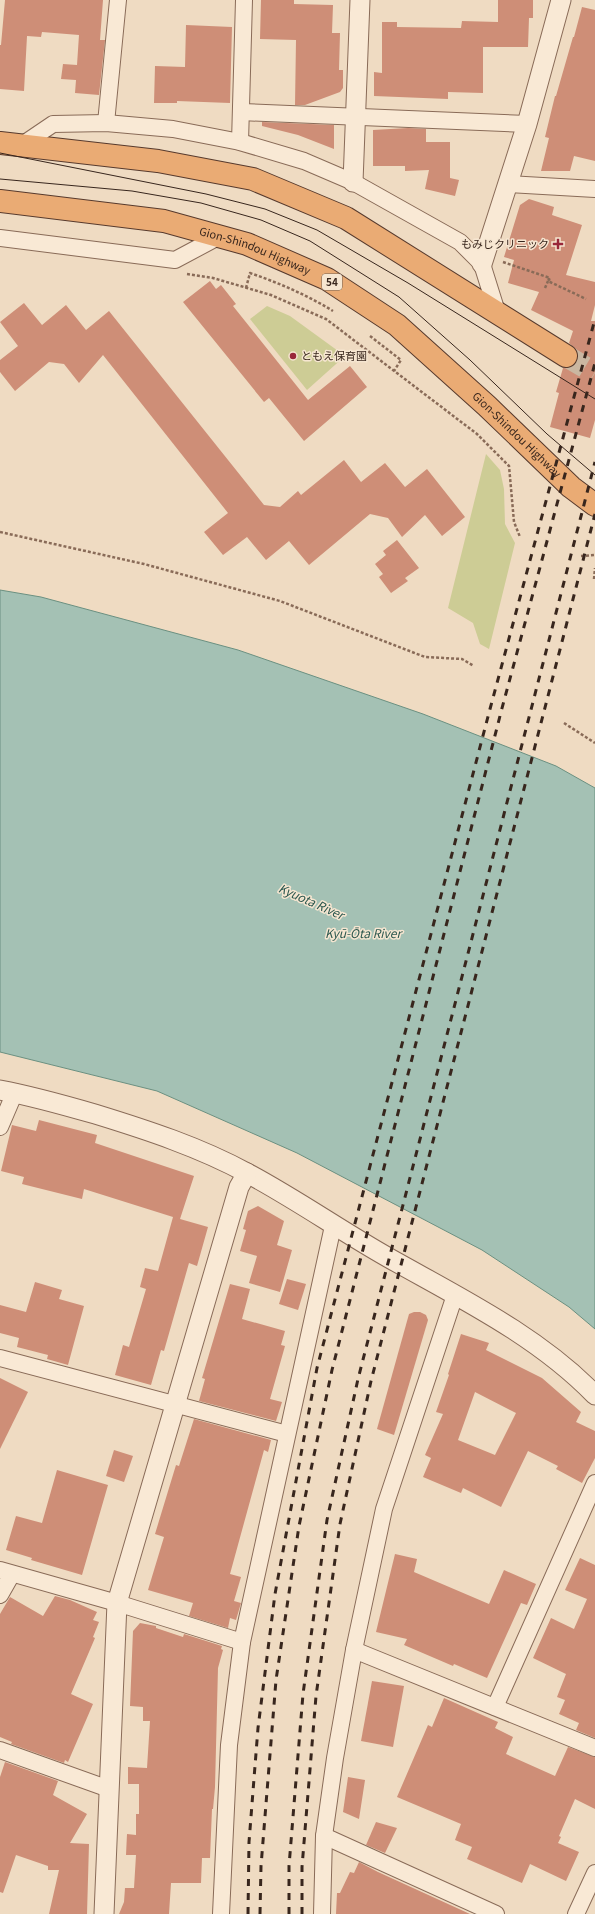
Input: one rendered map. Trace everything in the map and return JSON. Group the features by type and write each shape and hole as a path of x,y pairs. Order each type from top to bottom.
{"highway":[{"path":"0,143 158,161 253,179 346,218 566,356"},
{"name":"Gion-Shindou Highway","path":"0,201 164,221 247,244 327,279 397,325 560,476 595,505"}],"street":[{"path":"106,123 118,0"},
{"path":"240,142 244,0"},
{"path":"353,182 360,0"},
{"path":"497,312 489,262 508,184 527,124 561,0"},
{"path":"241,112 527,124"},
{"path":"22,145 53,124 106,123 173,129 240,142 304,162 353,182 460,242 489,262"},
{"path":"508,184 595,189"},
{"path":"0,238 178,266 220,236"},
{"path":"0,1127 7,1091 38,1098 146,1129 212,1156 247,1173 333,1226 481,1310 538,1346 595,1395"},
{"path":"104,1914 108,1789 117,1603 174,1403 239,1187 247,1173"},
{"path":"221,1914 229,1744 242,1642 333,1226"},
{"path":"322,1914 324,1836 335,1758 354,1650 384,1509 455,1295"},
{"path":"0,1358 287,1434"},
{"path":"495,1707 595,1483"},
{"path":"0,1595 6,1572 117,1603 242,1642"},
{"path":"354,1650 595,1748"},
{"path":"0,1750 108,1789"},
{"path":"324,1836 496,1914"},
{"path":"576,1914 595,1873"}],"path":[{"path":"489,262 537,273 550,278 545,288"},
{"path":"178,266 212,278 271,295 326,319 477,434 509,466 514,522 520,536"},
{"path":"246,288 250,273 276,282 318,301 333,311"},
{"path":"548,281 586,299"},
{"path":"370,336 401,360 394,371"},
{"path":"0,532 144,564 280,601 425,657 462,659 474,666"},
{"path":"581,556 595,555"},
{"path":"594,579 595,568"},
{"path":"564,723 595,743"}],"shaded area":[{"path":"267,306 290,316 345,356 307,390 250,319"},
{"path":"486,454 500,470 504,489 505,524 515,543 489,649 480,644 473,623 448,608"}],"water":[{"name":"Kyū-Ōta River","path":"0,590 41,597 238,650 423,714 556,766 595,788 595,1329 569,1307 482,1250 297,1153 157,1091 0,1052"}],"building":[{"path":"5,0 103,0 100,40 105,40 99,95 75,93 76,80 61,79 63,64 77,65 79,35 42,32 41,37 27,36 24,91 0,89 0,45"},
{"path":"261,0 294,0 294,4 333,5 332,33 340,33 339,70 343,70 343,88 340,92 305,105 295,105 296,40 260,39"},
{"path":"498,0 533,0 533,18 529,18 528,47 483,47 483,93 448,92 448,99 374,96 374,72 382,73 382,22 397,22 397,27 461,28 462,21 498,22"},
{"path":"582,7 595,10 595,161 574,156 570,171 541,171 549,138 545,137 555,96"},
{"path":"186,25 232,27 230,103 177,101 177,103 154,103 155,66 185,67"},
{"path":"262,122 334,125 334,149 298,135 262,126"},
{"path":"408,128 426,129 426,142 450,142 450,178 459,180 455,196 425,189 429,170 405,171 405,166 373,166 373,130"},
{"path":"529,199 554,207 552,215 582,225 566,275 595,282 595,305 591,321 595,321 595,420 590,438 550,427 559,393 556,392 563,368 572,367 577,362 577,350 569,343 573,331 531,310 539,292 508,283 514,260 504,257 520,205"},
{"path":"210,281 216,289 221,285 236,304 233,306 308,400 350,366 367,387 304,441 269,398 264,402 183,302"},
{"path":"24,303 42,325 66,305 86,330 109,311 264,505 280,507 298,491 301,495 344,460 361,482 385,463 405,487 427,469 465,517 442,536 425,515 402,537 388,518 370,514 309,565 289,541 266,560 247,537 223,555 204,532 228,513 103,355 79,383 64,364 49,362 15,391 0,372 0,360 18,346 0,322"},
{"path":"397,540 419,568 405,578 408,581 391,593 379,577 383,574 375,564 386,555 383,551"},
{"path":"39,1120 97,1135 95,1143 194,1176 180,1219 208,1227 197,1266 189,1263 164,1351 161,1350 151,1385 115,1375 123,1345 129,1347 146,1289 140,1287 145,1268 158,1271 173,1217 84,1189 82,1199 22,1184 24,1177 1,1171 12,1125 36,1131"},
{"path":"258,1206 284,1221 277,1245 292,1250 280,1292 249,1283 257,1256 240,1251 246,1230 243,1229 248,1211"},
{"path":"287,1279 306,1284 298,1310 279,1304"},
{"path":"35,1282 62,1290 59,1299 84,1306 68,1365 47,1359 48,1355 17,1347 19,1338 0,1333 0,1305 26,1312"},
{"path":"230,1284 250,1289 242,1319 285,1331 281,1345 285,1346 270,1399 282,1402 276,1421 199,1401 205,1379 202,1378"},
{"path":"420,1312 426,1315 428,1320 394,1435 377,1429 409,1314"},
{"path":"461,1334 489,1343 486,1350 542,1378 581,1412 576,1422 595,1431 595,1458 582,1483 556,1469 558,1466 528,1451 501,1507 463,1488 461,1493 423,1477 431,1458 425,1455 443,1414 436,1412 449,1375 448,1374","holes":["475,1392 516,1413 495,1455 458,1440"]},
{"path":"0,1378 28,1392 0,1449"},
{"path":"194,1419 271,1440 268,1452 264,1450 230,1574 241,1577 234,1601 241,1603 236,1620 230,1618 228,1628 189,1616 193,1603 148,1590 164,1537 155,1534 176,1465 179,1466"},
{"path":"114,1450 133,1456 124,1482 106,1476"},
{"path":"57,1470 108,1485 82,1575 31,1560 32,1558 6,1550 16,1516 42,1523"},
{"path":"395,1554 417,1559 414,1572 489,1604 504,1570 536,1584 527,1605 521,1603 487,1678 454,1664 453,1666 404,1645 407,1639 376,1632"},
{"path":"580,1558 595,1565 595,1738 576,1730 579,1723 559,1714 565,1700 557,1697 566,1674 533,1658 551,1618 574,1629 587,1599 565,1590"},
{"path":"55,1596 70,1600 97,1612 93,1620 99,1622 93,1637 95,1638 71,1694 93,1704 68,1762 65,1760 64,1763 11,1744 12,1742 0,1737 0,1614 10,1597 43,1616"},
{"path":"140,1623 156,1626 156,1628 183,1637 184,1634 222,1646 221,1649 223,1650 218,1668 215,1787 212,1809 210,1858 202,1858 201,1883 171,1883 169,1914 119,1914 124,1902 125,1888 134,1888 136,1855 126,1855 127,1834 136,1835 136,1814 139,1814 139,1784 128,1784 128,1767 147,1768 150,1721 143,1721 143,1707 130,1706 133,1631"},
{"path":"372,1681 404,1686 393,1747 361,1741"},
{"path":"444,1698 498,1722 495,1728 513,1737 506,1754 555,1776 568,1747 595,1757 595,1809 575,1799 559,1836 561,1837 558,1843 579,1852 566,1881 530,1864 522,1883 467,1859 472,1847 455,1840 461,1824 397,1797 428,1725 432,1727"},
{"path":"5,1762 58,1781 53,1795 87,1814 70,1843 89,1844 87,1914 49,1914 59,1870 48,1870 48,1866 16,1855 3,1893 0,1892 0,1777"},
{"path":"348,1777 365,1780 359,1819 343,1812"},
{"path":"376,1822 397,1828 385,1853 366,1845"},
{"path":"359,1862 470,1914 336,1914 337,1893 340,1893 350,1872 354,1873"}],"tunnel":[{"path":"566,356 595,373"}],"tram line":[{"path":"0,153 206,194 265,209 317,230 408,283 595,399"},
{"path":"0,179 132,191 201,203 261,220 310,241 399,297 470,360 547,434 595,475"}],"railway":[{"path":"248,1914 249,1842 258,1728 275,1594 317,1368 490,709 595,319"},
{"path":"260,1914 261,1866 276,1680 299,1526 332,1370 501,712 595,363"},
{"path":"289,1914 289,1866 303,1694 327,1520 358,1379 595,462"},
{"path":"302,1914 302,1867 316,1696 340,1524 371,1381 595,514"}],"place":[{"name":"もみじクリニック","path":"558,244"},
{"name":"ともえ保育園","path":"293,356"}],"water label":[{"name":"Kyuota River","path":"311,902"}]}
